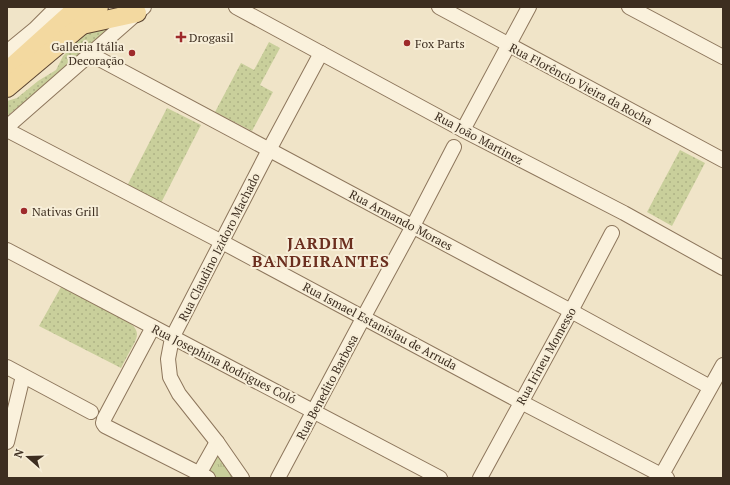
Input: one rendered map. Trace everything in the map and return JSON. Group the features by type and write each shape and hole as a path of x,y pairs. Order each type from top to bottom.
{"main road":[{"path":"7,70 78,7"},
{"path":"7,88 82,25 99,7"},
{"path":"82,25 141,10"}],"street":[{"path":"7,52 35,29 50,14 64,7"},
{"name":"Rua João Martinez","path":"236,7 463,130 624,213 723,268"},
{"name":"Rua Florêncio Vieira da Rocha","path":"439,7 723,160"},
{"path":"463,130 529,7"},
{"path":"629,7 723,57"},
{"path":"7,127 141,10"},
{"name":"Rua Claudino Izidoro Machado","path":"242,478 217,442 179,394 170,377 168,359 172,338 321,52"},
{"name":"Rua Armando Moraes","path":"90,54 413,226 710,387"},
{"name":"Rua Ismael Estanislau de Arruda","path":"7,130 222,242 663,477"},
{"name":"Rua Benedito Barbosa","path":"278,478 454,147"},
{"name":"Rua Irineu Momesso","path":"480,478 612,233"},
{"name":"Rua Josephina Rodrigues Coló","path":"7,250 440,478"},
{"path":"153,327 103,423 105,426 194,474 217,442"},
{"path":"663,477 723,365"},
{"path":"7,367 91,412"},
{"path":"7,442 23,376"}],"green space":[{"path":"108,28 110,33 7,116 7,101 17,98 38,81 56,70 63,56 90,31"},
{"path":"269,42 280,48 260,85 273,92 252,131 215,112 241,63 254,70"},
{"path":"167,108 201,125 161,203 127,186"},
{"path":"680,150 705,163 672,226 647,212"},
{"path":"61,287 126,320 134,328 137,334 135,342 121,368 39,326"},
{"path":"218,447 240,478 210,478 202,474"}],"place":[{"name":"Drogasil","path":"181,37"},
{"name":"Fox Parts","path":"407,43"},
{"name":"Galleria Itália Decoração","path":"132,53"},
{"name":"Nativas Grill","path":"24,211"}],"district":[{"name":"JARDIM BANDEIRANTES","path":"321,252"}]}
